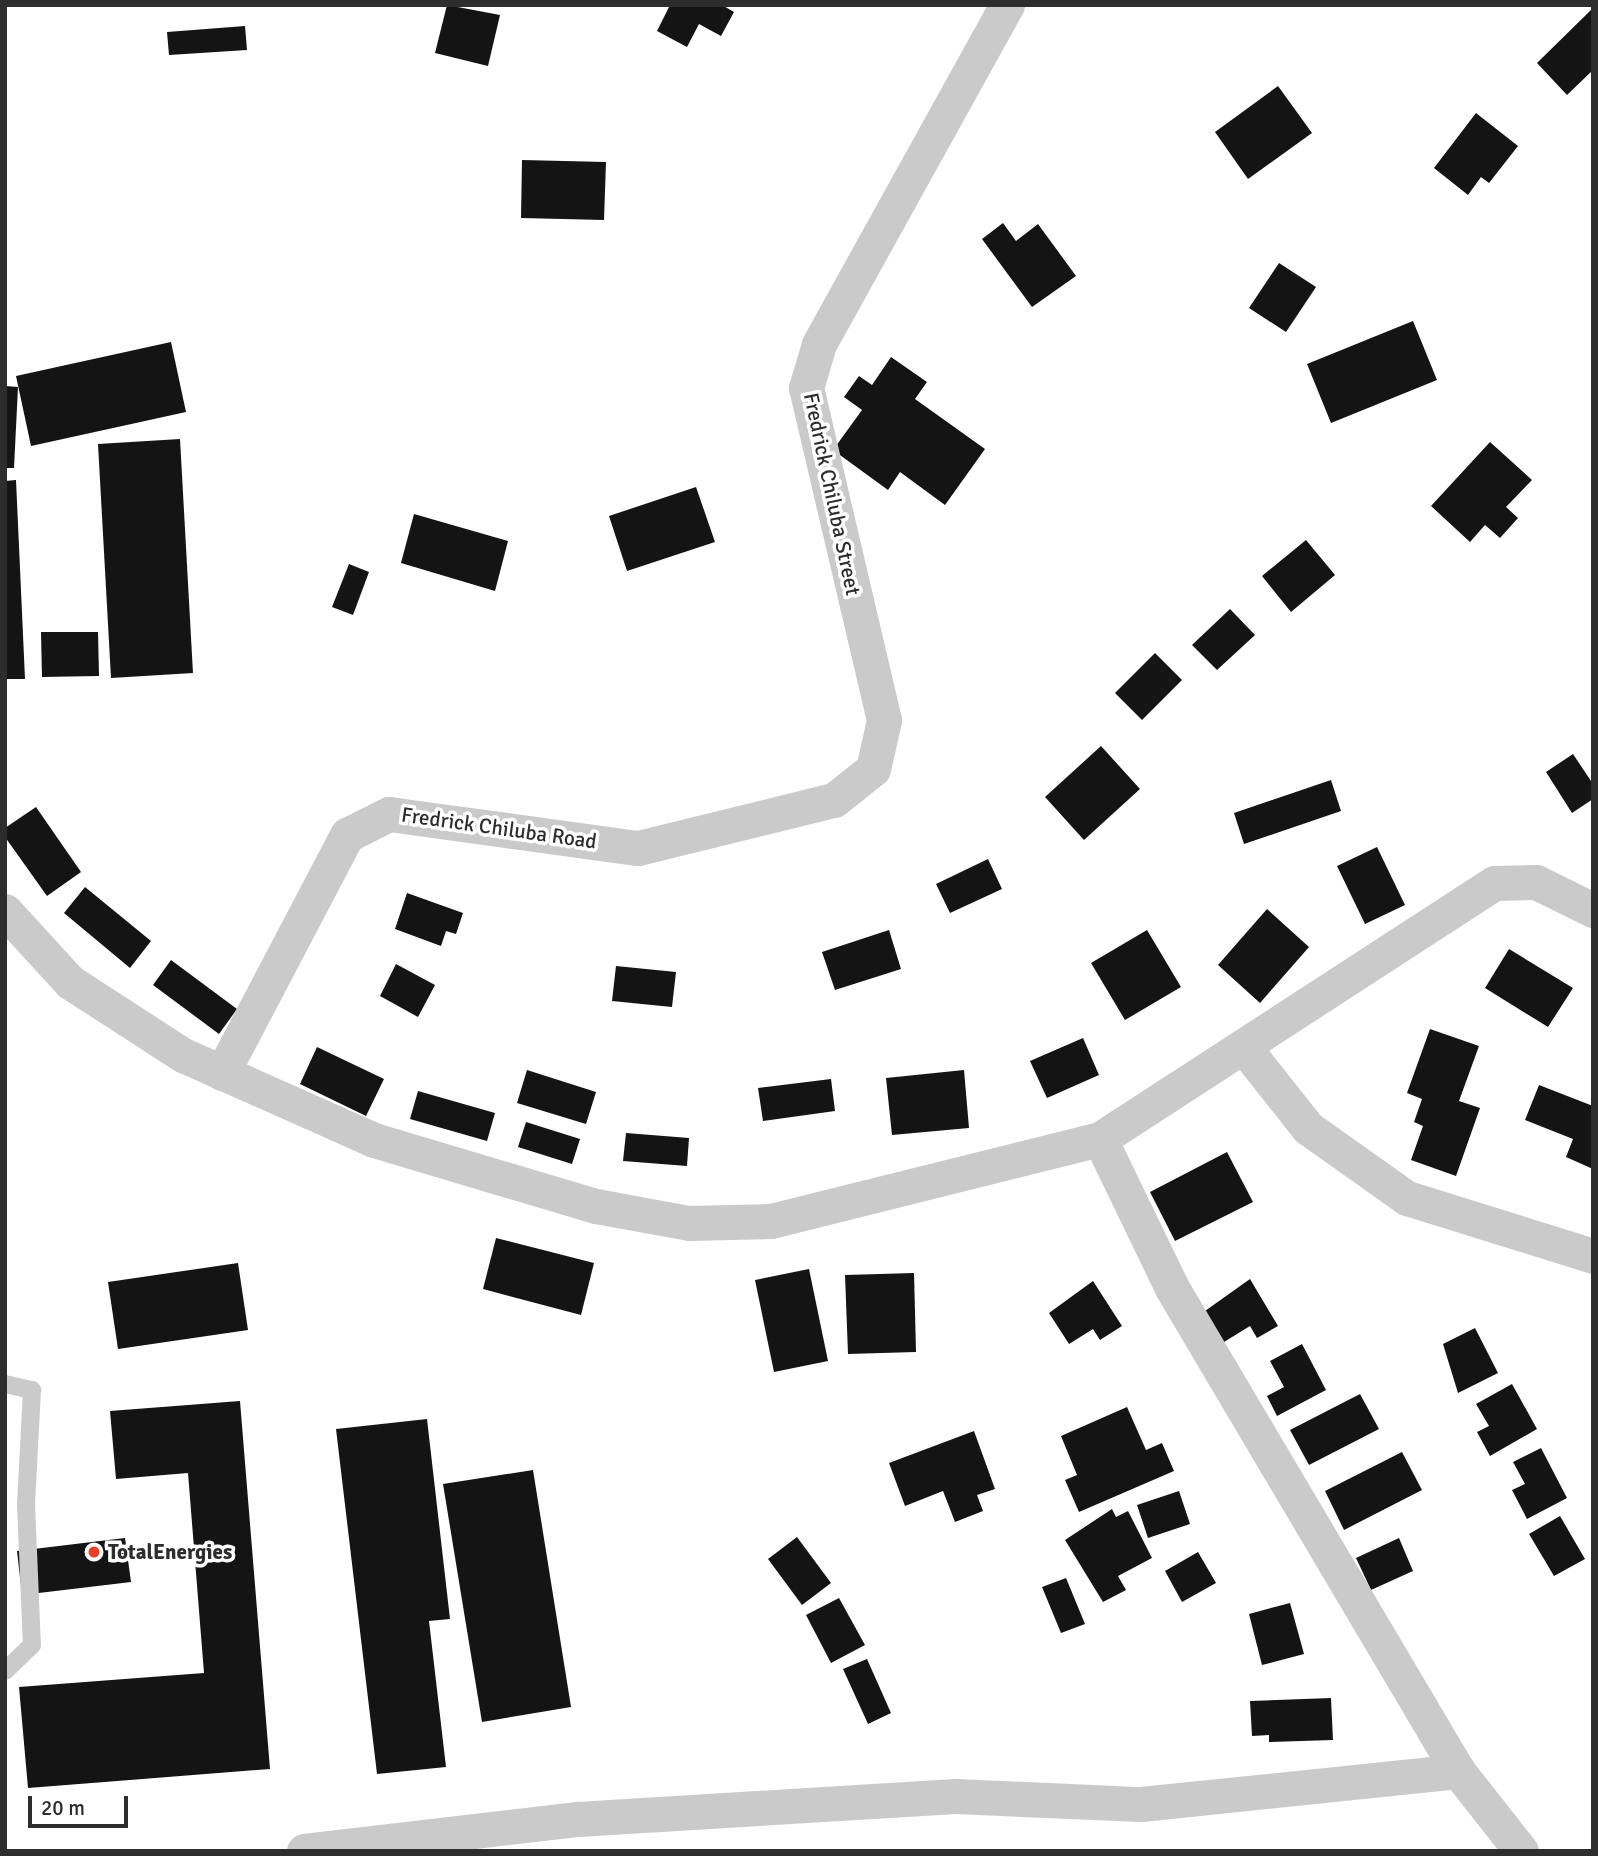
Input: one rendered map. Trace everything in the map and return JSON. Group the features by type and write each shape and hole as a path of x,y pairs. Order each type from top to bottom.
{"street":[{"name":"Fredrick Chiluba Street","path":"834,800 873,769 884,720 806,388 819,344 1007,5"},
{"name":"Fredrick Chiluba Road","path":"222,1073 346,835 389,814 638,848 834,800"},
{"path":"5,912 70,982 222,1073 374,1140 596,1206 689,1223 771,1220 1100,1139 1494,883 1536,882 1593,910"},
{"path":"1243,1046 1308,1128 1407,1198 1593,1256"},
{"path":"1100,1139 1179,1300 1458,1772 1521,1851"},
{"path":"304,1851 578,1819 955,1796 1141,1804 1458,1772"}],"lane":[{"path":"5,1384 32,1390 26,1504 32,1645 5,1671"}],"building":[{"path":"447,5 500,15 488,66 435,53"},
{"path":"670,5 722,5 734,12 721,36 699,24 687,47 657,31"},
{"path":"1593,8 1593,70 1567,95 1537,63"},
{"path":"245,26 247,50 169,55 167,32"},
{"path":"1278,86 1312,133 1248,179 1215,132"},
{"path":"1476,113 1518,146 1489,183 1481,177 1468,195 1434,168"},
{"path":"522,160 606,162 604,220 521,218"},
{"path":"1003,223 1016,241 1038,224 1076,276 1032,307 982,239"},
{"path":"1279,263 1316,287 1286,332 1249,308"},
{"path":"1413,321 1437,380 1331,423 1307,364"},
{"path":"171,342 186,412 31,446 16,376"},
{"path":"891,357 927,382 915,399 985,449 945,505 900,472 888,490 833,450 862,410 844,397 859,376 872,385"},
{"path":"5,386 18,387 14,468 5,468"},
{"path":"180,439 193,673 111,678 98,444"},
{"path":"1490,442 1532,480 1506,507 1518,518 1500,538 1485,525 1470,542 1431,506"},
{"path":"16,480 25,679 5,679 5,481"},
{"path":"696,487 715,542 627,571 609,516"},
{"path":"414,514 508,541 495,591 401,563"},
{"path":"1306,540 1335,575 1291,612 1262,576"},
{"path":"349,564 369,572 353,615 332,607"},
{"path":"1230,609 1255,635 1217,670 1192,645"},
{"path":"41,632 98,632 99,676 42,677"},
{"path":"1155,653 1182,680 1142,720 1115,693"},
{"path":"1101,746 1140,789 1084,840 1045,797"},
{"path":"1573,754 1593,784 1593,799 1572,813 1546,772"},
{"path":"1331,780 1341,811 1244,844 1234,813"},
{"path":"36,807 81,872 47,896 5,837 5,828"},
{"path":"1377,847 1405,905 1365,924 1337,866"},
{"path":"988,859 1002,889 950,913 936,884"},
{"path":"85,887 151,941 130,968 64,913"},
{"path":"407,893 463,913 456,934 446,931 441,946 395,929"},
{"path":"1267,909 1309,947 1260,1003 1218,965"},
{"path":"889,930 901,969 835,990 822,952"},
{"path":"1147,930 1181,987 1125,1020 1091,963"},
{"path":"1509,949 1573,988 1548,1027 1485,988"},
{"path":"171,960 237,1009 219,1034 153,985"},
{"path":"396,964 435,985 418,1017 380,996"},
{"path":"616,966 676,972 672,1007 612,1001"},
{"path":"1430,1029 1479,1046 1459,1101 1480,1108 1456,1176 1411,1160 1423,1126 1414,1122 1422,1099 1407,1093"},
{"path":"1083,1038 1099,1075 1047,1098 1030,1061"},
{"path":"317,1047 384,1079 366,1116 300,1084"},
{"path":"527,1070 596,1092 586,1124 517,1103"},
{"path":"964,1070 969,1128 892,1135 886,1078"},
{"path":"831,1079 835,1111 763,1121 758,1088"},
{"path":"1539,1085 1593,1106 1593,1169 1566,1157 1573,1139 1525,1120"},
{"path":"418,1091 495,1113 487,1141 410,1119"},
{"path":"526,1122 580,1139 572,1164 518,1147"},
{"path":"626,1133 689,1138 687,1166 623,1161"},
{"path":"1227,1152 1253,1202 1175,1241 1150,1192"},
{"path":"496,1238 594,1263 581,1315 483,1289"},
{"path":"238,1263 248,1330 118,1349 108,1282"},
{"path":"809,1269 828,1361 774,1372 755,1280"},
{"path":"914,1273 916,1352 848,1354 845,1275"},
{"path":"1250,1279 1278,1326 1257,1338 1250,1326 1224,1342 1205,1311"},
{"path":"1093,1281 1122,1326 1100,1340 1093,1329 1069,1344 1049,1313"},
{"path":"1475,1328 1498,1373 1458,1393 1443,1344"},
{"path":"1302,1344 1326,1390 1277,1416 1267,1396 1284,1387 1270,1361"},
{"path":"1512,1384 1537,1429 1490,1456 1477,1432 1489,1426 1476,1404"},
{"path":"1360,1394 1379,1429 1309,1465 1290,1430"},
{"path":"240,1401 270,1769 28,1788 19,1687 204,1673 188,1473 116,1479 110,1411"},
{"path":"1127,1407 1146,1450 1162,1443 1174,1471 1079,1512 1065,1480 1077,1475 1061,1436"},
{"path":"427,1419 450,1619 429,1621 446,1767 377,1774 336,1429"},
{"path":"974,1431 995,1489 977,1495 983,1511 955,1522 943,1491 905,1506 889,1463"},
{"path":"1541,1448 1567,1498 1527,1519 1512,1490 1525,1484 1513,1462"},
{"path":"1402,1452 1422,1490 1344,1530 1325,1491"},
{"path":"533,1470 571,1707 482,1722 443,1484"},
{"path":"1179,1491 1190,1524 1148,1538 1137,1505"},
{"path":"1112,1509 1116,1517 1128,1511 1152,1558 1118,1576 1126,1590 1103,1602 1065,1540"},
{"path":"1560,1516 1585,1559 1554,1576 1529,1534"},
{"path":"797,1537 831,1583 802,1605 768,1559"},
{"path":"125,1538 131,1582 22,1595 17,1551"},
{"path":"1399,1538 1413,1571 1371,1590 1356,1558"},
{"path":"1198,1552 1216,1583 1182,1602 1165,1571"},
{"path":"1066,1578 1085,1624 1061,1633 1042,1587"},
{"path":"839,1598 865,1645 831,1663 806,1615"},
{"path":"1290,1603 1304,1654 1262,1665 1249,1614"},
{"path":"867,1659 891,1713 868,1724 843,1669"},
{"path":"1331,1698 1333,1740 1269,1742 1269,1735 1252,1736 1250,1701"}],"place":[{"name":"TotalEnergies","path":"94,1552"}]}
